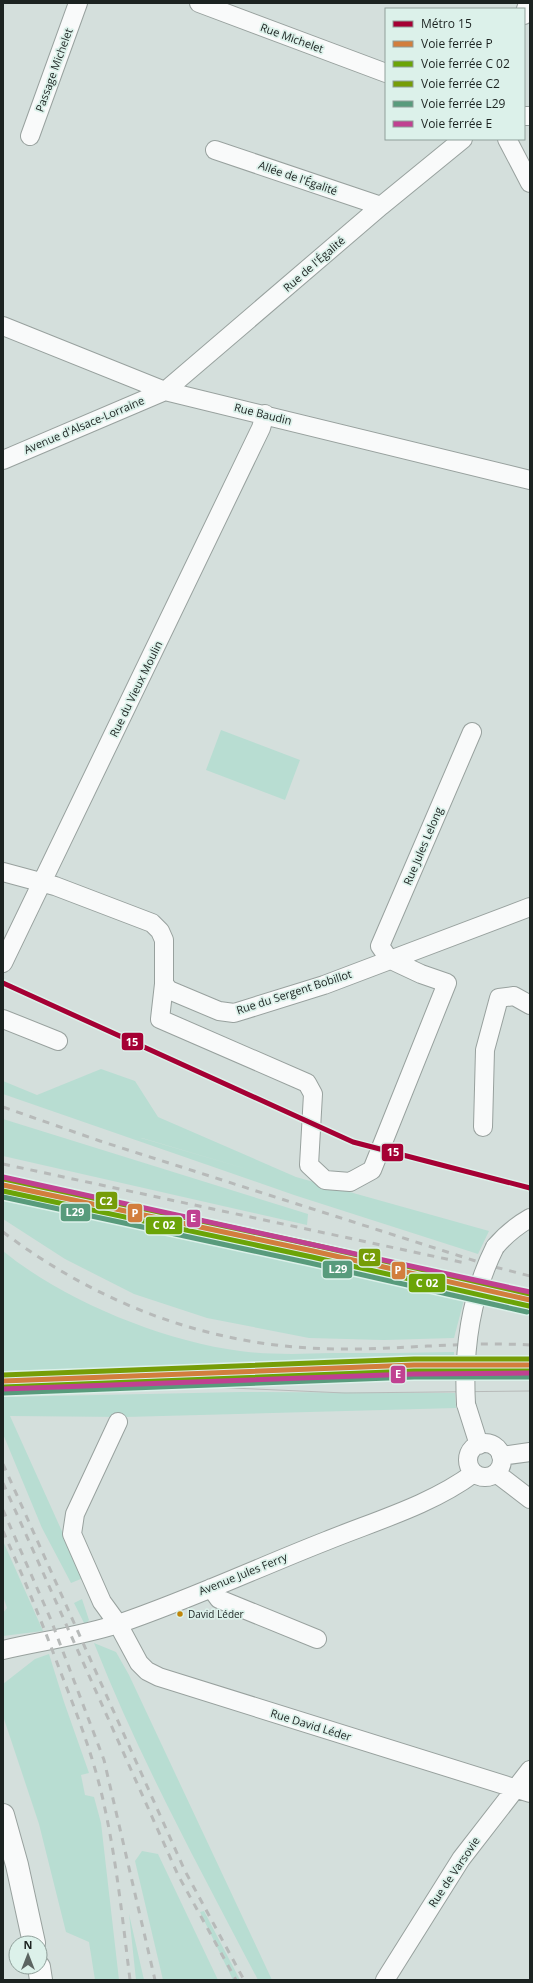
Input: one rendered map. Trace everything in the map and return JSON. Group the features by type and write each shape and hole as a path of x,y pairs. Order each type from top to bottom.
{"highway":[{"path":"3,1815 17,1865 32,1935"}],"street":[{"name":"Passage Michelet","path":"30,136 78,3"},
{"name":"Rue Michelet","path":"199,3 385,72"},
{"name":"Rue de l'Égalité","path":"165,391 381,206 463,140"},
{"path":"508,140 530,183"},
{"name":"Allée de l'Égalité","path":"215,150 381,206"},
{"name":"Rue Baudin","path":"3,326 165,391 265,414 530,480"},
{"name":"Avenue d'Alsace-Lorraine","path":"3,460 165,391"},
{"name":"Rue du Vieux Moulin","path":"3,963 261,428 265,414"},
{"name":"Rue Jules Lelong","path":"389,959 380,946 472,732"},
{"path":"3,872 42,883 152,923 160,931 164,940 164,984 160,1019 306,1083 313,1094 309,1165 325,1180 350,1182 372,1170 447,983 421,974 389,959"},
{"name":"Rue du Sergent Bobillot","path":"164,984 169,990 220,1011 234,1013 324,985 389,959 530,907"},
{"path":"484,1127 485,1050 498,998 514,996 530,1005"},
{"path":"3,1019 58,1041"},
{"path":"479,1445 466,1404 464,1367 467,1335 481,1279 495,1247 505,1235 516,1226 530,1218"},
{"name":"Rue David Léder","path":"118,1422 74,1514 72,1534 102,1602 118,1624 139,1663 147,1671 159,1677 523,1791"},
{"path":"490,1444 499,1451 501,1456 501,1465 496,1473 483,1477 474,1473 469,1463 470,1452 479,1445 490,1444"},
{"path":"501,1456 530,1452"},
{"name":"Avenue Jules Ferry","path":"3,1650 84,1633 118,1624 419,1504 460,1484 474,1473"},
{"path":"496,1473 530,1499"},
{"path":"211,1588 220,1599 317,1639"},
{"name":"Rue de Varsovie","path":"386,1980 461,1859 523,1791 530,1770"}],"green space":[{"path":"221,730 300,760 285,800 206,770"},
{"path":"101,1069 135,1081 158,1117 296,1177 489,1231 478,1254 294,1195 3,1094 3,1081 37,1095","holes":["141,1138 142,1138 260,1173"]},
{"path":"3,1119 308,1214 307,1225 3,1156"},
{"path":"3,1193 465,1296 454,1338 384,1340 309,1338 207,1318 134,1294 65,1259 3,1219"},
{"path":"3,1251 27,1269 54,1286 84,1302 147,1328 210,1346 240,1351 275,1354 454,1352 454,1359 3,1371"},
{"path":"241,1392 455,1393 456,1408 125,1417 10,1416 83,1578 71,1583 42,1528 3,1434 3,1397"},
{"path":"3,1541 43,1631 3,1636 3,1613 7,1608 3,1596"},
{"path":"82,1599 89,1620 85,1625 74,1603"},
{"path":"94,1643 116,1652 129,1675 272,1980 258,1980 151,1772 112,1687"},
{"path":"49,1654 89,1773 81,1775 85,1795 94,1797 101,1823 119,1980 95,1980 89,1942 66,1932 39,1824 3,1716 3,1684 35,1659"},
{"path":"142,1851 158,1854 218,1980 163,1980 135,1861"},
{"path":"204,1911 240,1980 233,1980 200,1912"},
{"path":"129,1914 144,1980 136,1980"}],"tram line":[{"path":"112,1386 187,1386 345,1393 530,1391"}],"railway":[{"path":"3,1107 100,1141 491,1266 530,1276"},
{"path":"3,1164 465,1263"},
{"path":"3,1232 40,1258 78,1281 118,1301 159,1317 201,1330 244,1340 288,1346 334,1349 481,1344 530,1345"},
{"path":"3,1464 185,1871 244,1980"},
{"path":"3,1483 178,1875 236,1980"},
{"path":"3,1510 51,1620 104,1760 155,1980"},
{"path":"3,1531 53,1651 91,1755 101,1791 113,1851 130,1980"}],"metro line":[{"name":"15","path":"3,983 353,1142 530,1188"}],"rail line":[{"name":"E","path":"3,1177 530,1292"},
{"name":"C2","path":"4,1179 314,1245 530,1294"},
{"name":"P","path":"3,1185 313,1251 530,1300"},
{"name":"L29","path":"3,1197 310,1263 527,1312"},
{"name":"C2","path":"3,1375 414,1359 530,1359"},
{"name":"P","path":"3,1381 414,1365 530,1365"},
{"name":"E","path":"3,1389 413,1374 530,1373"},
{"name":"L29","path":"3,1393 414,1377 530,1377"}],"transit line":[{"path":"3,1191 312,1257 529,1306"},
{"path":"3,1387 414,1371 530,1371"}],"place":[{"name":"David Léder","path":"180,1614"}]}
